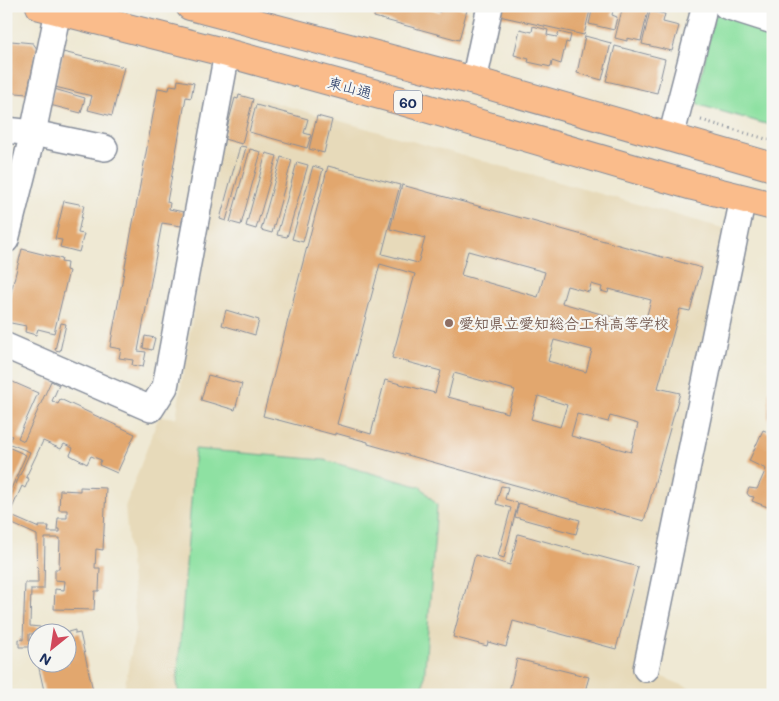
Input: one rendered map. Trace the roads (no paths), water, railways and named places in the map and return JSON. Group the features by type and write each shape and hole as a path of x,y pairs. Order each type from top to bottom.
{"main road":[{"name":"60","path":"190,6 223,10 773,167"},
{"name":"東山通","path":"53,8 402,101 693,186 773,206"}],"street":[{"path":"474,81 490,6"},
{"path":"672,137 704,6"},
{"path":"726,6 773,21"},
{"path":"6,240 32,133 53,8"},
{"path":"6,346 151,410 165,387 227,54"},
{"path":"6,130 32,133 105,148"},
{"path":"646,669 743,198"}],"place":[{"name":"愛知県立愛知総合工科高等学校","path":"449,323"}]}
